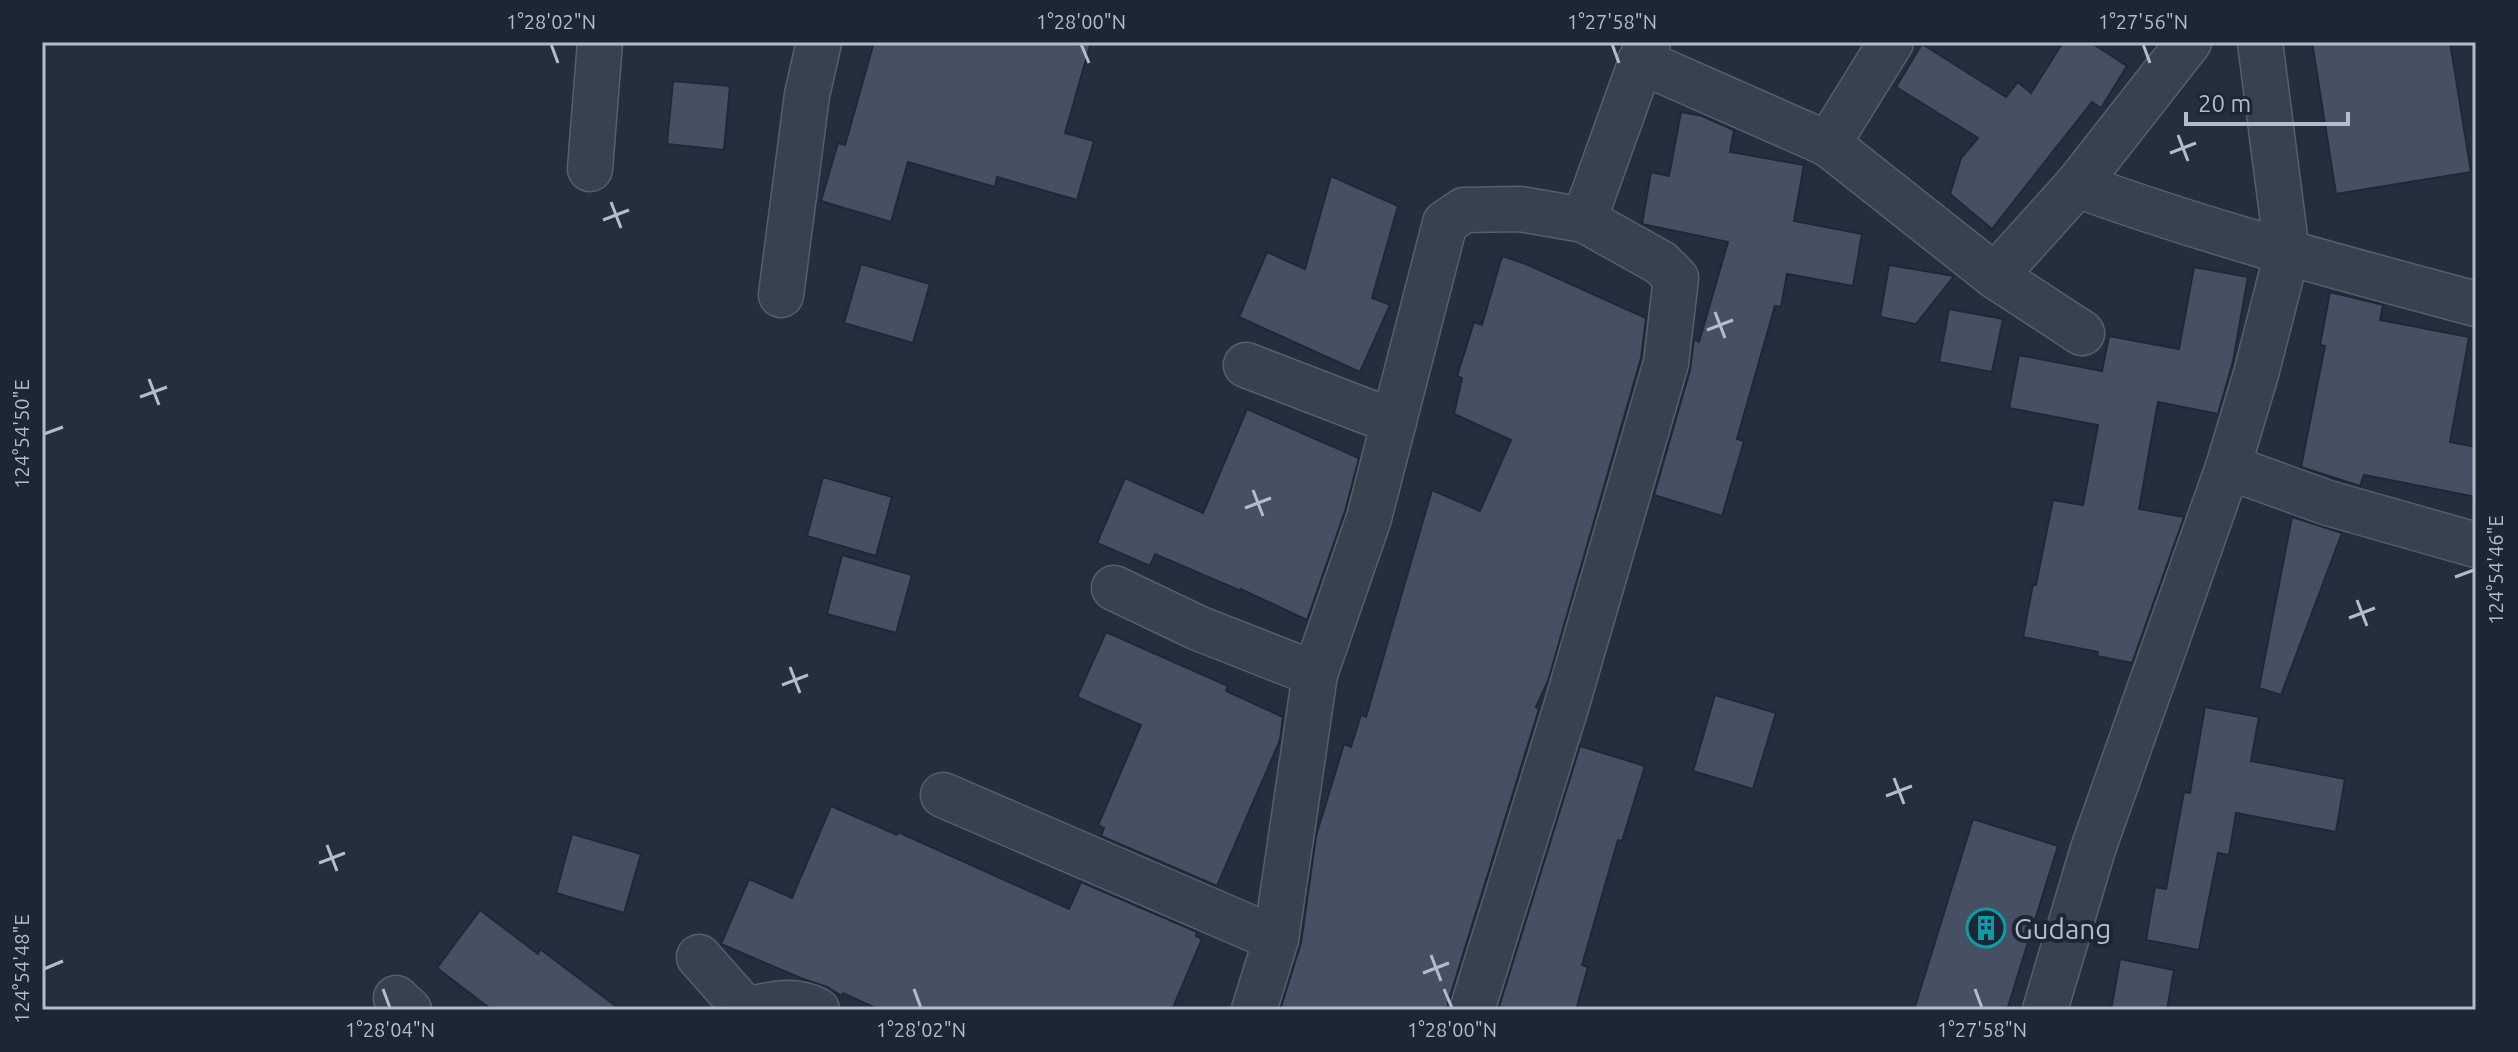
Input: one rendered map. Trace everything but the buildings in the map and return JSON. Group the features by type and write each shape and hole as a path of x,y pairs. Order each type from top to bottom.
{"street":[{"path":"590,169 600,42"},
{"path":"781,295 807,95 819,42"},
{"path":"1828,144 1891,42"},
{"path":"1995,276 2077,185 2189,42"},
{"path":"2045,1010 2093,849 2228,467 2287,253 2260,42"},
{"path":"1584,220 1644,52 1828,144 1995,276 2082,333"},
{"path":"2077,185 2162,216 2476,304"},
{"path":"1254,1010 1276,939 1315,674 1369,518 1445,223 1464,210 1520,209 1584,220 1661,263 1676,278 1666,363 1567,704 1472,1010"},
{"path":"1246,365 1394,422"},
{"path":"2228,467 2328,503 2476,545"},
{"path":"1114,588 1198,628 1315,674"},
{"path":"943,795 1276,939"},
{"path":"699,957 746,1010 782,1002 807,1005 817,1010"}],"place":[{"name":"Gudang","path":"1986,928"}]}
